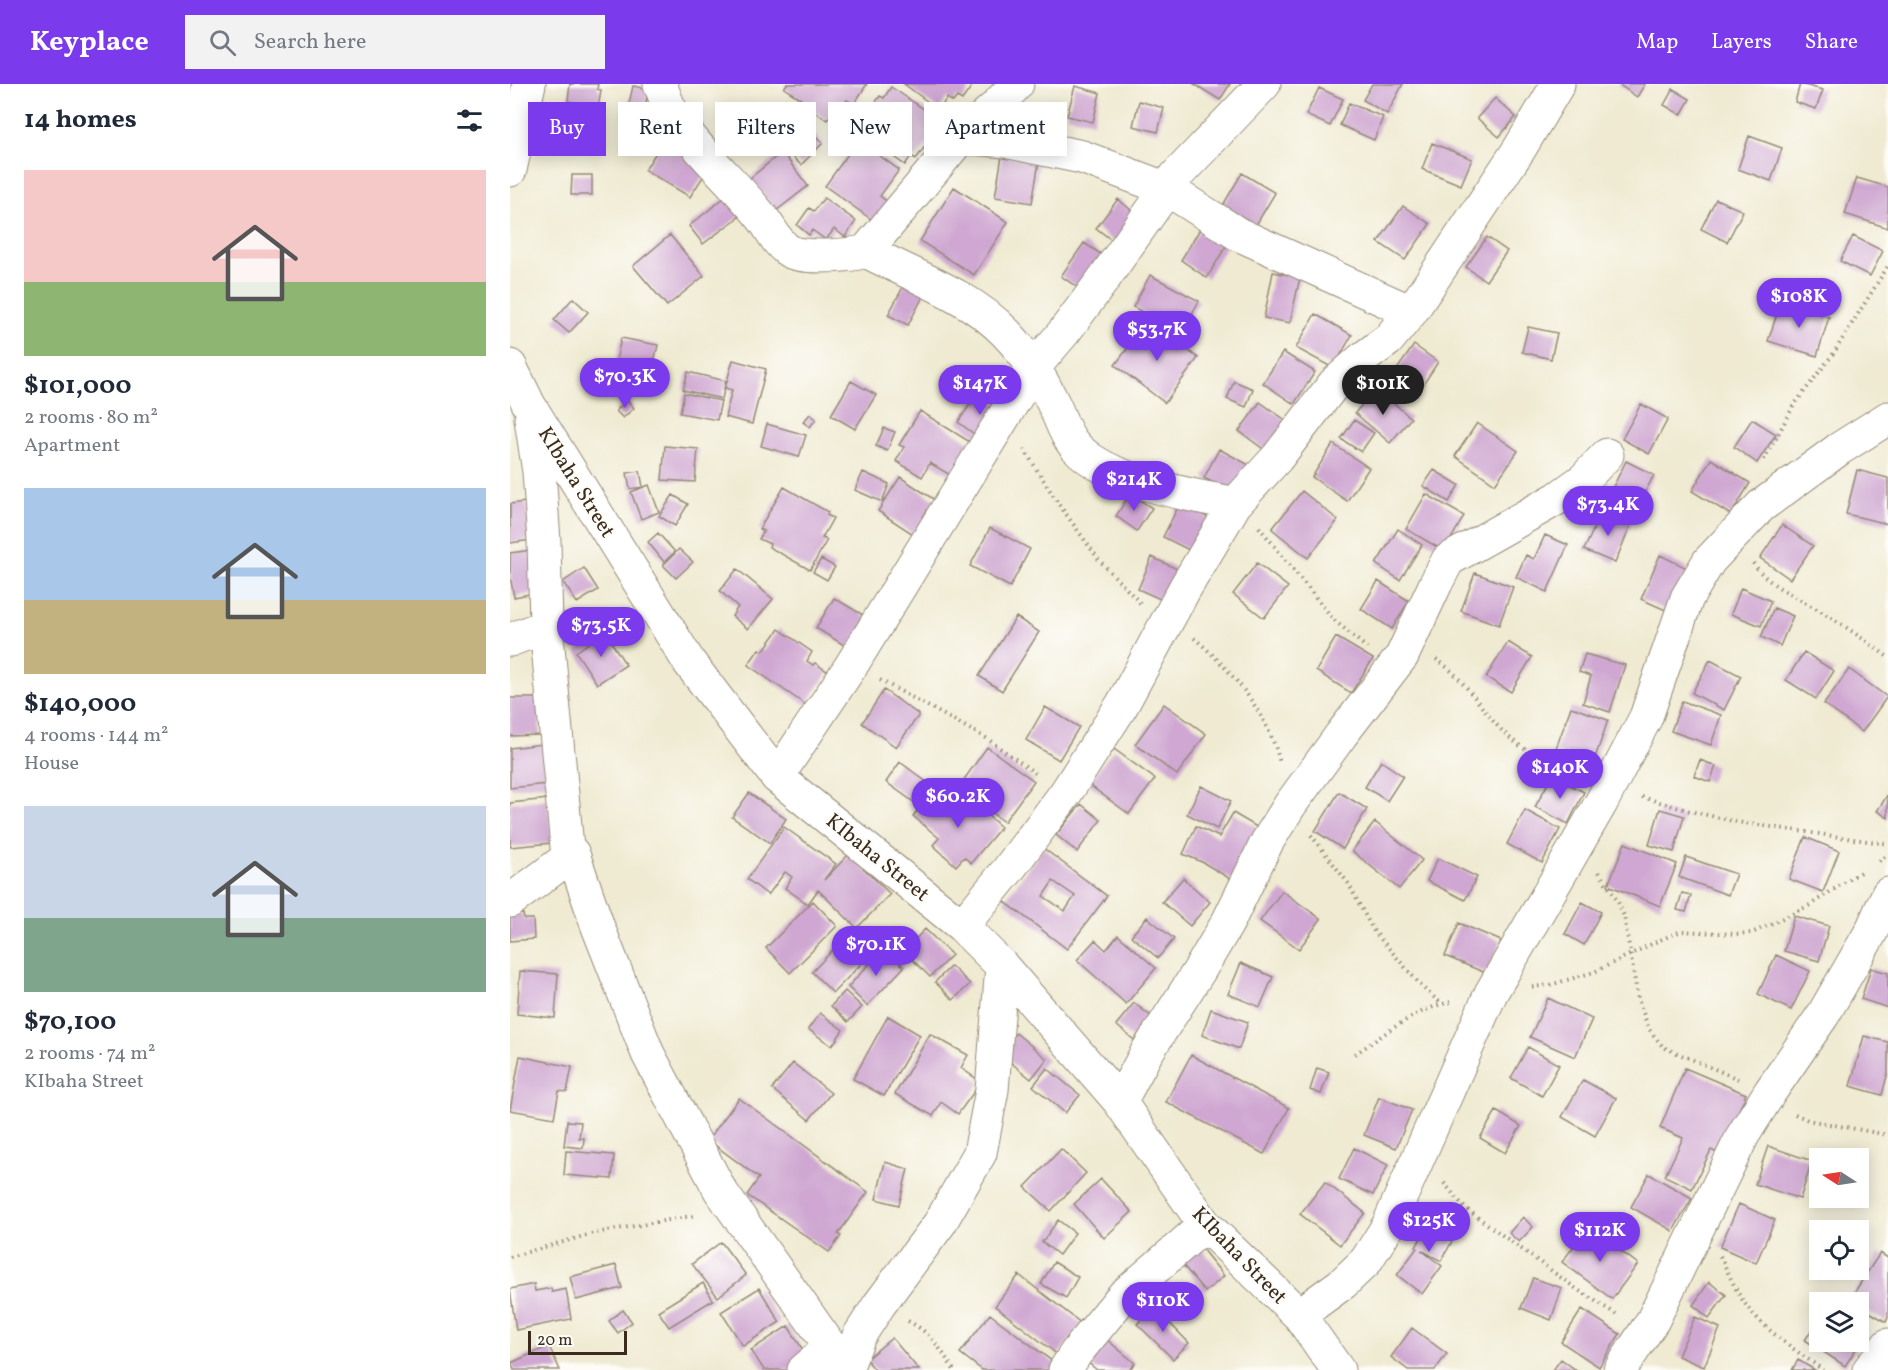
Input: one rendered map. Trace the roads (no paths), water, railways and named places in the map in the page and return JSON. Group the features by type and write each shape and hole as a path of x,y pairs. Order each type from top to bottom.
{"street":[{"path":"510,170 529,84"},
{"path":"660,84 671,111 691,139 761,215 782,245 790,252 842,256 866,251 946,156"},
{"path":"1000,102 1017,84"},
{"path":"777,777 851,666 1035,366 1097,288 1176,176 1264,84"},
{"path":"962,926 1008,870 1065,794 1122,705 1185,588 1237,502 1277,458 1334,384 1388,340 1411,312 1520,148 1558,84"},
{"path":"1067,155 1167,189 1238,234 1411,312"},
{"path":"866,251 933,283 977,309 1006,333 1035,366 1072,441 1086,456 1104,468 1154,485 1237,502"},
{"name":"KIbaha Street","path":"510,366 529,405 689,662 777,777 962,926 1002,966 1120,1102 1205,1225 1299,1315 1338,1370"},
{"path":"529,405 540,484 546,626 567,847 573,854 598,927 648,1054 720,1190 841,1362"},
{"path":"1299,1315 1343,1283 1366,1261 1388,1226 1491,993 1609,789 1646,717 1687,598 1709,561 1761,506 1839,449 1888,418"},
{"path":"1120,1102 1147,1052 1199,972 1228,922 1268,842 1290,805 1341,735 1393,670 1410,641 1448,560 1558,498 1582,480 1607,455"},
{"path":"510,640 546,626"},
{"path":"510,901 573,854"},
{"path":"1620,1370 1653,1320 1743,1135 1823,1015 1871,932 1888,894"},
{"path":"804,1370 841,1362 879,1305 940,1223 980,1153 993,1090 1002,966"},
{"path":"1065,1370 1076,1353 1124,1296 1205,1225"},
{"path":"1869,1370 1888,1345"}]}
